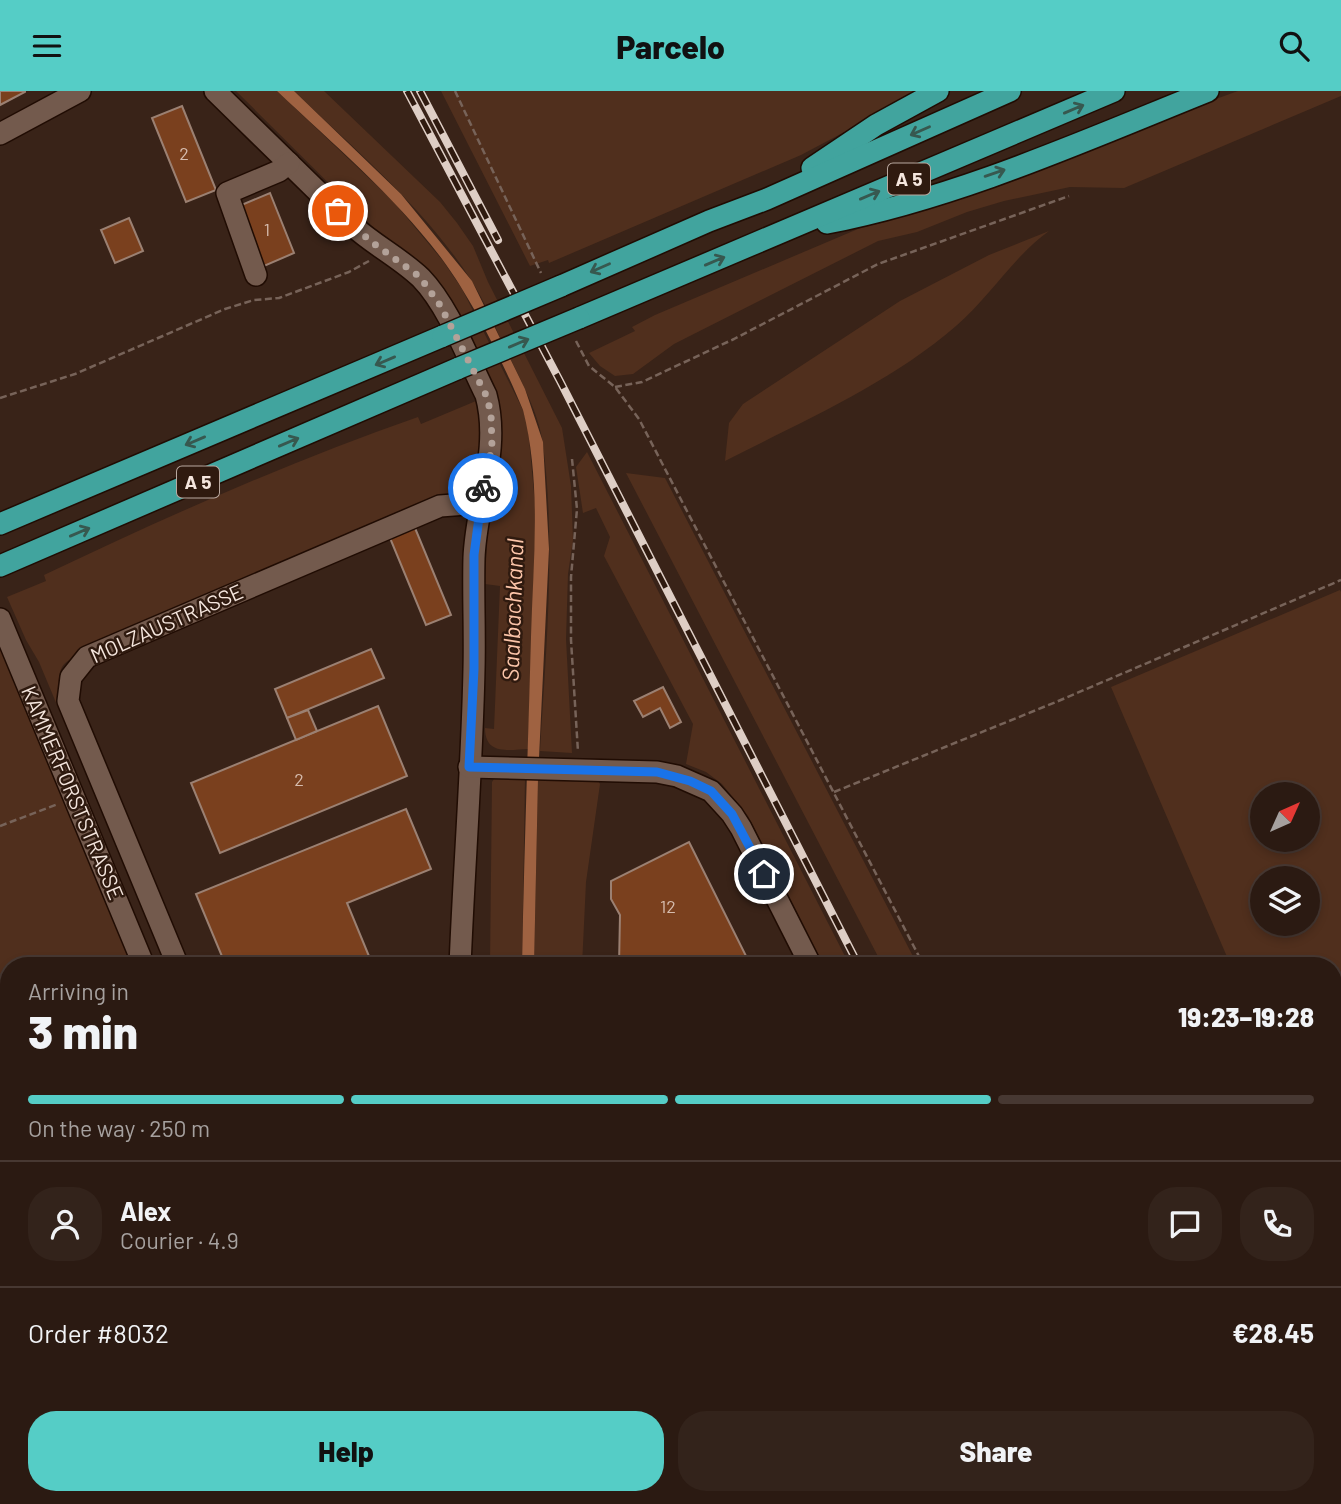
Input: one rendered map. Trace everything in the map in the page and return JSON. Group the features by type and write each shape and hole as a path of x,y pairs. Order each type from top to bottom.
{"highway":[{"name":"A 5","path":"766,199 876,125 938,91"},
{"name":"A 5","path":"2,523 443,336 553,283 766,199 1010,91"},
{"name":"A 5","path":"9,563 461,360 579,318 1114,91"},
{"path":"784,231 884,212 1067,148 1208,91"}],"street":[{"path":"0,134 80,91"},
{"path":"215,91 361,233 405,264 432,291 461,360 486,395 493,430 474,555 474,669 460,957"},
{"path":"256,275 227,193 279,171 289,163"},
{"name":"MOLZAUSTRASSE","path":"174,957 68,701 71,677 78,666 88,657 147,630 440,506 480,503"},
{"name":"KAMMERFORSTSTRASSE","path":"0,619 140,957"},
{"path":"469,767 657,772 690,781 711,791 741,828 806,957"}],"path":[{"path":"455,91 553,283"},
{"path":"615,387 654,377 734,339 878,264 1069,195"},
{"path":"0,398 75,374 225,309 254,300 279,298 349,272 388,253"},
{"path":"577,341 589,366 615,387 639,419 918,957"},
{"path":"572,459 577,509 571,577 571,640 579,769"},
{"path":"834,792 1056,702 1341,580"},
{"path":"0,826 39,813 74,796"}],"shaded area":[{"path":"236,91 277,91 393,201 443,261 462,289 523,410 528,428 536,516 528,749 506,750 493,747 486,737 485,728 494,729 500,586 485,584 488,519 501,452 500,417 395,249"},
{"path":"277,91 294,91 401,194 472,281 525,389 543,442 549,549 538,779 534,957 522,957 535,523 533,466 523,410 487,332 442,259 384,192"},
{"path":"294,91 324,91 440,202 457,223 473,246 488,282 562,428 571,486 573,540 568,574 566,639 572,753 540,751 549,597 549,520 543,444 529,399 481,298 453,254 411,204"},
{"path":"441,91 922,91 801,155 549,263 548,260 530,266"},
{"path":"1238,91 1341,91 1341,96 1124,188 1070,187 1004,201 917,232 878,241 674,344 633,374 615,376 600,366 589,353 635,331 632,327 655,315 865,226"},
{"path":"1049,231 1024,253 968,315 930,347 874,384 725,461 729,423 743,404 900,301 989,255"},
{"path":"476,401 483,441 474,482 84,652 62,667 59,678 63,708 91,786 39,662 7,597 46,581 44,575 90,553 276,471 418,417 421,424"},
{"path":"587,452 845,957 819,957 748,816 722,784 706,772 686,764 693,724 604,556 610,537 596,508 583,513 576,467"},
{"path":"626,473 665,478 913,957 878,957"},
{"path":"1340,590 1341,592 1341,957 1227,957 1111,687"},
{"path":"0,642 129,957 0,957"},
{"path":"496,776 525,778 522,957 490,957 492,782"},
{"path":"596,778 600,784 586,882 582,957 534,957 538,779"}],"building":[{"path":"0,91 25,91 25,92 0,105"},
{"path":"182,106 216,190 186,202 152,118"},
{"path":"270,193 294,253 264,266 239,206"},
{"path":"129,218 143,251 115,263 101,230"},
{"path":"415,528 451,615 426,625 390,538"},
{"path":"371,649 384,678 287,718 275,689"},
{"path":"663,687 681,722 670,728 660,708 643,717 634,701"},
{"path":"378,706 407,776 220,853 191,783"},
{"path":"308,710 317,731 296,740 287,718"},
{"path":"406,809 431,869 347,903 369,957 222,957 196,894"},
{"path":"689,842 746,957 619,957 620,915 611,899 611,881"}],"railway":[{"path":"407,91 560,381 854,957"},
{"path":"420,91 498,240"}],"way so far":[{"path":"338,211 369,240 420,277 440,305 486,395 491,413 492,447 483,488"}],"route":[{"path":"483,488 474,555 474,669 469,767 657,772 677,776 711,791 720,800 741,828 764,874"}],"water label":[{"name":"Saalbachkanal","path":"513,610"}]}
